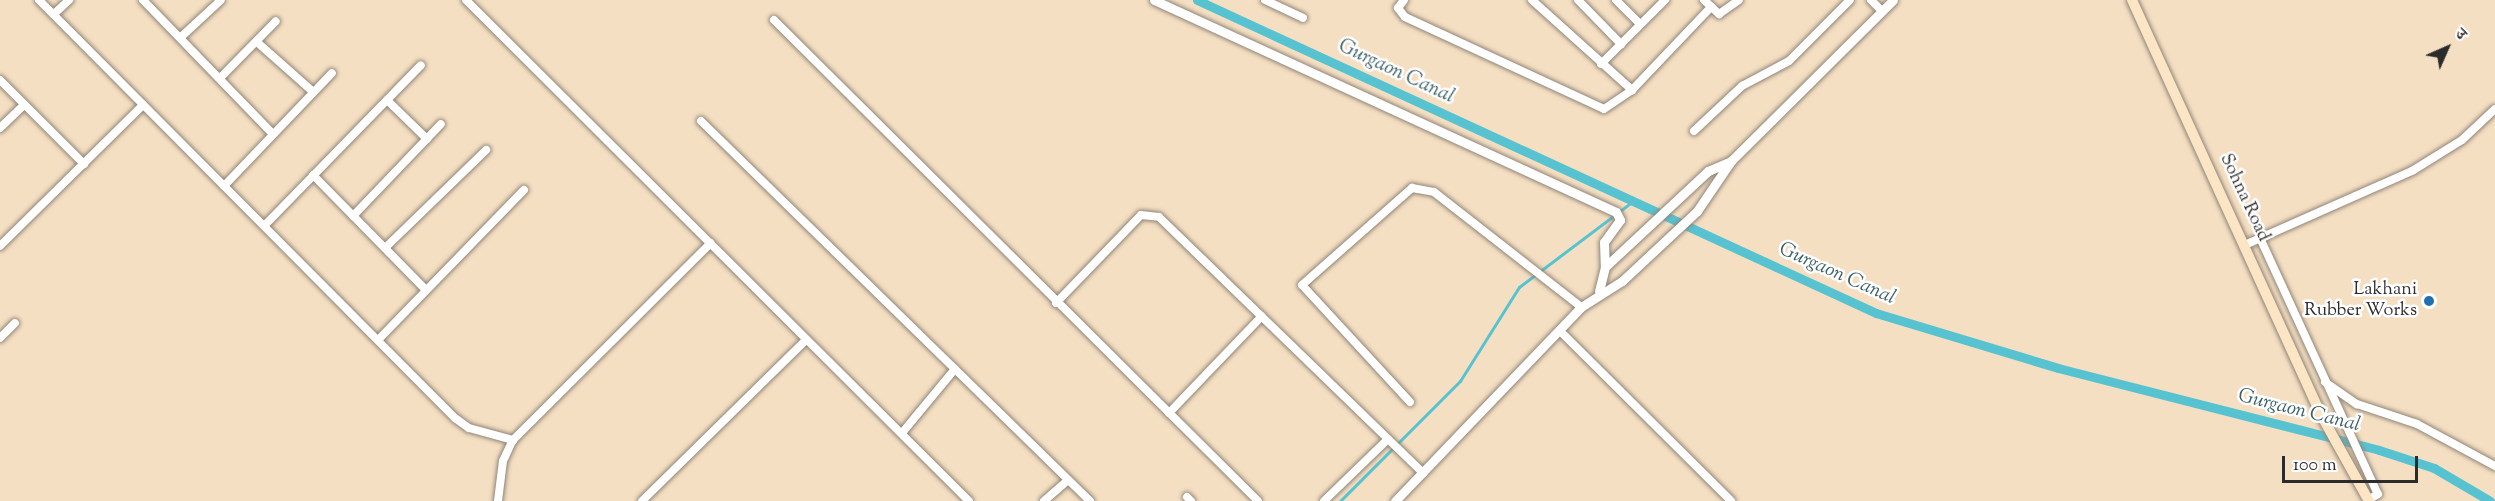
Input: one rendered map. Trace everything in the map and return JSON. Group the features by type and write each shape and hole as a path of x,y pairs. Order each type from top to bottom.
{"main road":[{"name":"Sohna Road","path":"2132,0 2247,244 2320,413 2341,457 2368,501"}],"street":[{"path":"39,0 379,339 455,418 469,428 513,440"},
{"path":"54,14 69,0"},
{"path":"143,0 221,77 271,132"},
{"path":"181,37 221,0"},
{"path":"466,0 969,501"},
{"path":"1154,0 1619,215 1604,242 1605,267 1599,291"},
{"path":"1265,0 1303,18"},
{"path":"1404,0 1398,8 1405,17 1599,108 1610,109 1632,90 1711,7"},
{"path":"1532,0 1632,90"},
{"path":"1578,0 1620,44"},
{"path":"1616,0 1640,24"},
{"path":"1601,64 1665,0"},
{"path":"1704,0 1722,14 1739,0"},
{"path":"1694,130 1742,86 1789,61 1850,0"},
{"path":"1871,0 1882,10"},
{"path":"1395,501 1581,307 1599,291 1614,286 1697,211 1731,161 1893,0"},
{"path":"774,20 1056,303 1258,501"},
{"path":"221,77 258,43 276,21"},
{"path":"258,43 312,91"},
{"path":"265,225 421,65"},
{"path":"224,186 271,132 332,74"},
{"path":"0,80 84,164"},
{"path":"387,100 427,139"},
{"path":"0,128 24,105"},
{"path":"0,246 143,105"},
{"path":"2247,244 2412,171 2462,140 2495,109"},
{"path":"701,121 1090,501"},
{"path":"354,216 441,124"},
{"path":"385,248 486,150"},
{"path":"1605,267 1708,171 1731,161"},
{"path":"313,175 425,289"},
{"path":"1410,402 1305,292 1307,277 1403,193 1420,186 1533,267 1581,307"},
{"path":"379,339 425,289 524,190"},
{"path":"1056,303 1141,215 1153,214 1262,316 1423,473"},
{"path":"2260,238 2357,456 2378,494 2368,501"},
{"path":"498,501 503,461 513,440 711,243"},
{"path":"1169,413 1262,316"},
{"path":"0,338 15,323"},
{"path":"1560,331 1731,501"},
{"path":"642,501 806,340"},
{"path":"902,433 955,369"},
{"path":"2324,381 2358,404 2417,424 2495,466"},
{"path":"1324,501 1390,441"},
{"path":"1044,501 1068,480"}],"waterway":[{"name":"Gurgaon Canal","path":"1197,0 1876,313 2058,368 2379,450 2434,468 2490,501"},
{"path":"1340,501 1460,381 1519,287 1632,202"}],"place":[{"name":"Lakhani Rubber Works","path":"2429,301"}]}
